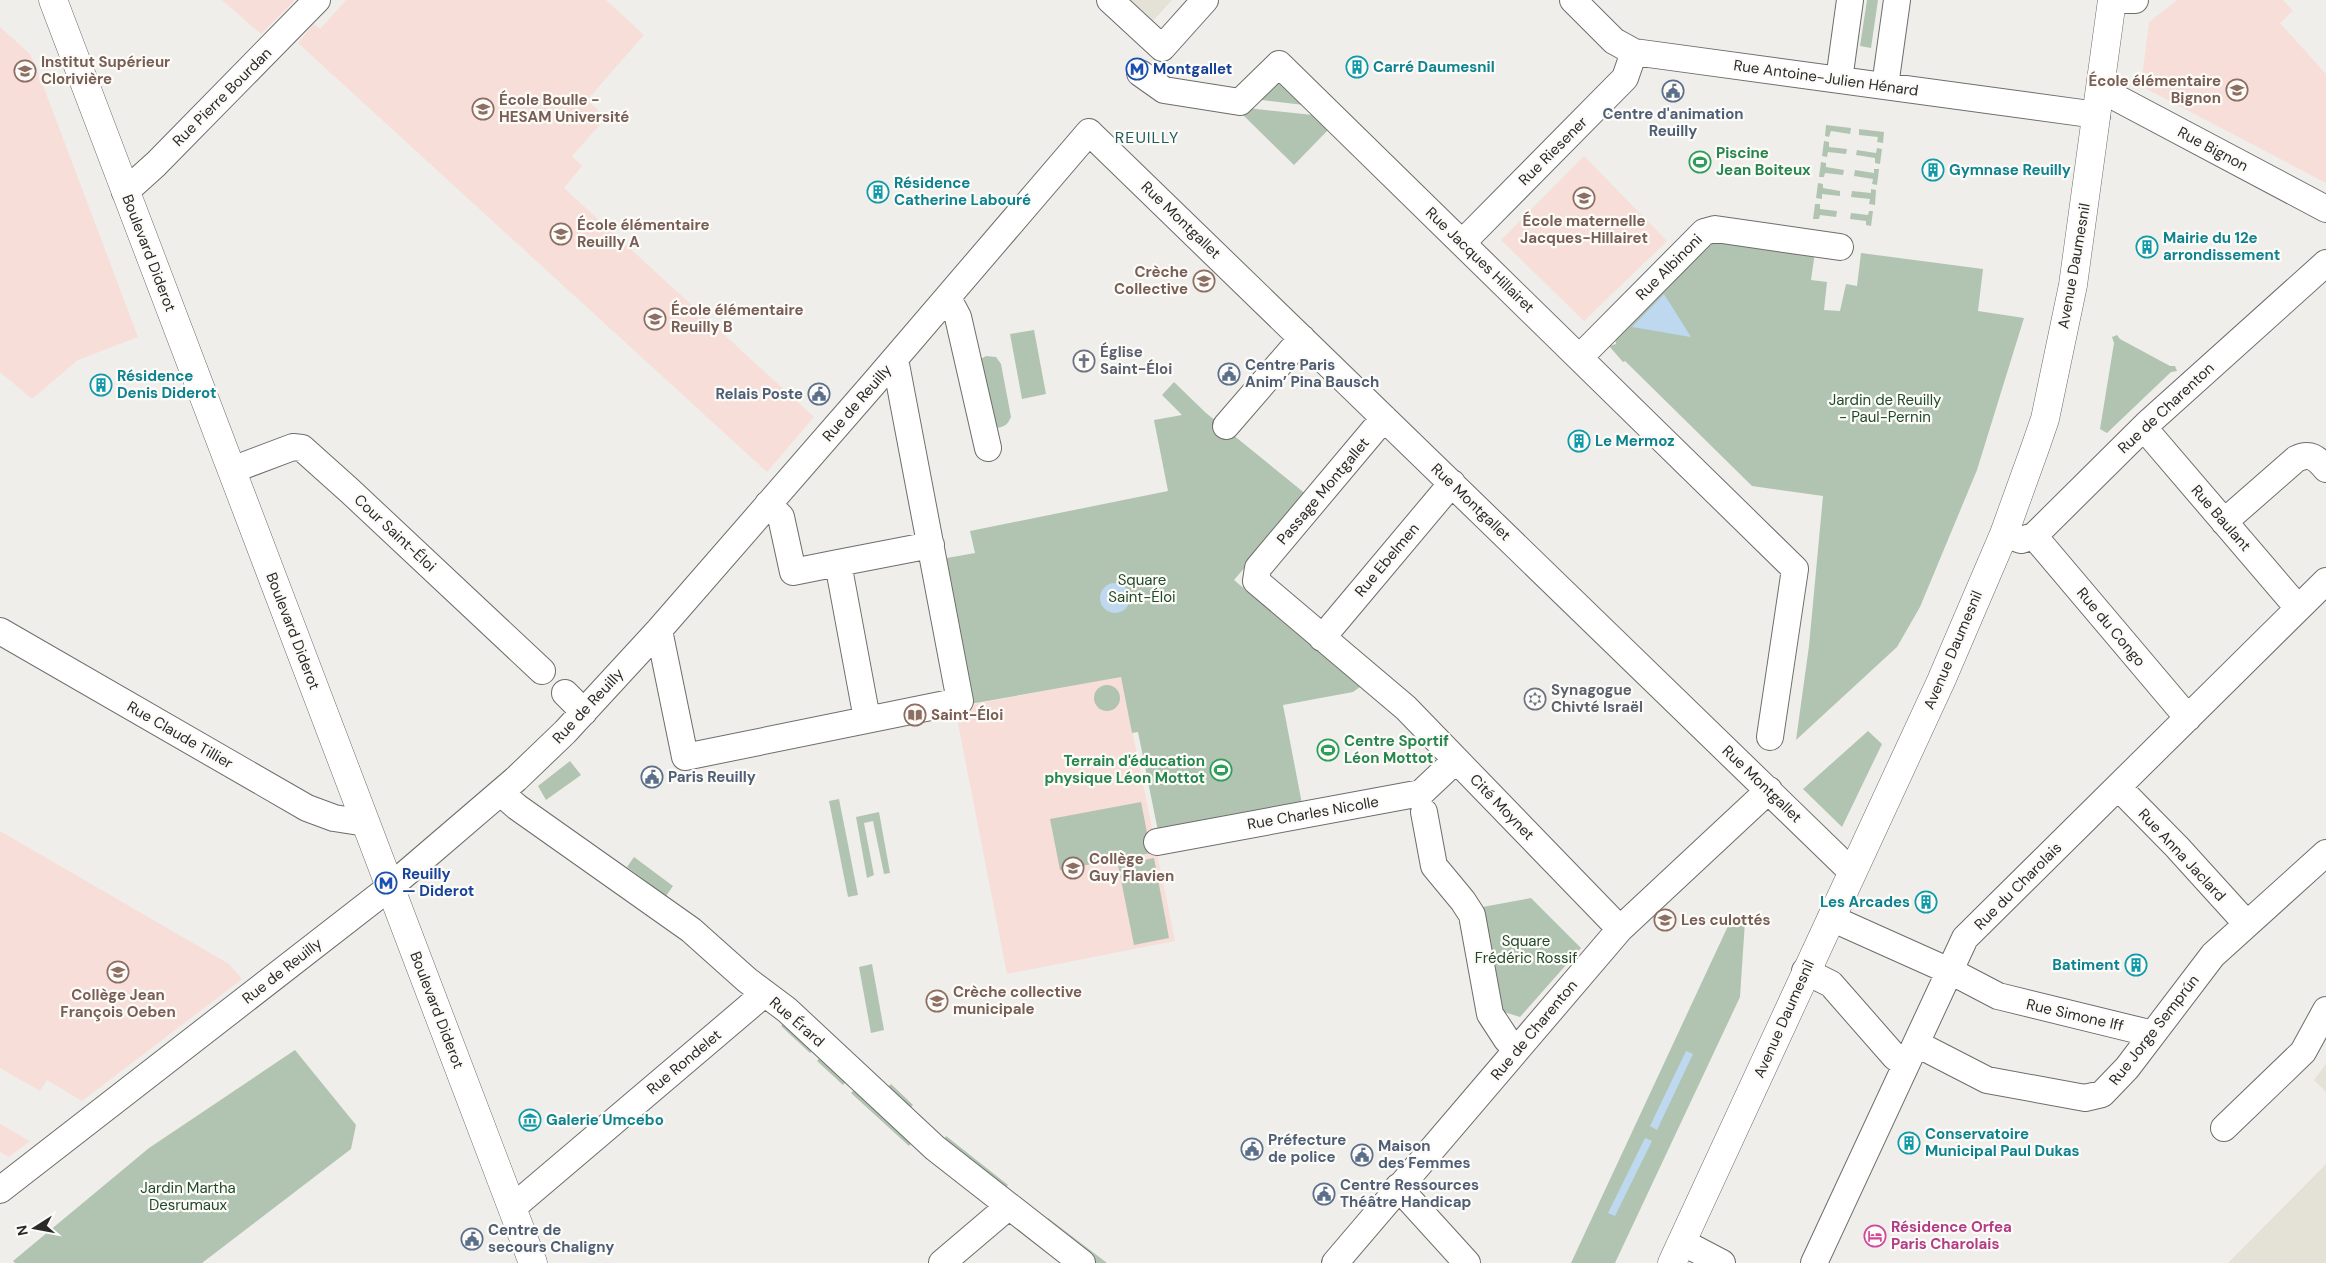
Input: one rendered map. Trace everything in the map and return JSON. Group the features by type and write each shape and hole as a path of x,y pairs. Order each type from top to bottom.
{"main road":[{"name":"Boulevard Diderot","path":"53,0 533,1263"},
{"name":"Avenue Daumesnil","path":"1677,1252 1805,971 1941,681 2004,534 2045,418 2073,285 2112,0"}],"street":[{"name":"Rue Pierre Bourdan","path":"125,192 317,0"},
{"path":"1110,0 1162,48 1204,0"},
{"name":"Rue Antoine-Julien Hénard","path":"1573,0 1614,41 1634,52 1885,86 2098,103"},
{"path":"1838,80 1850,0"},
{"path":"1885,86 1897,0"},
{"path":"2120,0 2134,0"},
{"name":"Rue Riesener","path":"1462,243 1625,78 1634,52"},
{"name":"Rue Jacques Hillairet","path":"1140,73 1164,90 1240,102 1279,64 1796,569 1770,737"},
{"name":"Rue Bignon","path":"2098,103 2326,209"},
{"name":"Rue de Reuilly","path":"0,1190 390,887 501,792 584,712 659,630 895,359 1089,132"},
{"name":"Rue Montgallet","path":"1089,132 1852,872"},
{"name":"Rue Albinoni","path":"1580,357 1704,232 1715,229 1840,248"},
{"name":"Rue de Charenton","path":"2034,536 2144,428 2326,262"},
{"path":"948,298 958,317 988,448"},
{"path":"1226,426 1302,338"},
{"path":"659,630 685,757 960,701 895,359"},
{"name":"Passage Montgallet","path":"1261,564 1384,418"},
{"name":"Rue Baulant","path":"2144,428 2298,608"},
{"name":"Cour Saint-Éloi","path":"232,470 293,447 302,448 542,672"},
{"path":"2224,522 2296,459 2312,456 2326,469"},
{"name":"Rue Ebelmen","path":"1322,638 1452,483"},
{"path":"768,504 781,517 793,572 930,545"},
{"path":"2004,534 2021,540 2034,536"},
{"name":"Rue du Congo","path":"2034,536 2188,718"},
{"path":"838,563 867,719"},
{"name":"Cité Moynet","path":"1261,564 1256,572 1258,584 1406,708 1620,929"},
{"name":"Rue du Charolais","path":"1814,1263 1965,938 2326,581"},
{"name":"Rue Claude Tillier","path":"0,631 307,808 334,818 366,823"},
{"path":"565,693 584,712"},
{"name":"Rue Charles Nicolle","path":"1157,842 1421,793 1456,760"},
{"name":"Rue Anna Jaclard","path":"2118,787 2177,847 2246,923"},
{"name":"Rue de Charenton","path":"1335,1263 1620,929 1769,790"},
{"name":"Rue Érard","path":"501,792 517,807 691,930 764,994 787,1010 935,1148 1082,1263"},
{"path":"1424,812 1434,866 1472,915 1490,1014 1507,1040 1518,1048"},
{"name":"Rue Jorge Semprún","path":"1805,971 1831,984 1895,1057 1912,1055 1987,1080 2085,1098 2102,1094 2127,1068 2213,955 2246,923 2326,853"},
{"name":"Rue Simone Iff","path":"1831,918 1949,971 1998,996 2153,1034"},
{"name":"Rue Rondelet","path":"512,1208 764,994"},
{"path":"2224,1128 2302,1052 2326,1010"},
{"path":"1398,1187 1467,1263"},
{"path":"942,1263 1009,1206"},
{"path":"1677,1252 1722,1263"}],"shaded area":[{"path":"222,0 293,0 294,1 261,34"},
{"name":"École Boulle - HESAM Université","path":"346,0 606,0 644,35 587,100 606,118 572,156 582,166 564,188 814,417 767,472 298,43 314,24 320,29"},
{"path":"1130,0 1172,0 1153,21"},
{"name":"École élémentaire Bignon","path":"2177,0 2283,0 2293,11 2280,23 2326,74 2326,183 2141,86 2149,22"},
{"path":"0,27 30,54 138,337 78,360 32,399 0,372"},
{"name":"École maternelle Jacques-Hillairet","path":"1584,156 1667,241 1584,321 1501,240"},
{"name":"Collège Guy Flavien","path":"1121,676 1175,941 1007,974 955,708"},
{"name":"Collège Jean François Oeben","path":"0,831 229,964 242,979 82,1101 47,1080 40,1091 0,1068"},
{"path":"2326,1064 2326,1092 2314,1080"},
{"path":"0,1124 30,1141 9,1157 0,1152"},
{"path":"2326,1164 2326,1263 2228,1263"}],"green space":[{"path":"1867,0 1878,0 1871,48 1860,46"},
{"path":"1275,78 1304,105 1254,99"},
{"path":"1247,108 1313,115 1328,130 1294,165 1241,113"},
{"path":"1826,125 1851,128 1850,134 1831,131 1829,137 1825,136"},
{"path":"1859,129 1884,132 1883,143 1877,142 1878,137 1859,135"},
{"path":"1824,141 1829,142 1829,147 1847,149 1846,154 1828,152 1827,157 1822,156"},
{"path":"1877,148 1882,149 1880,164 1875,163 1875,158 1856,155 1857,150 1876,153"},
{"path":"1821,162 1826,163 1826,167 1844,170 1843,175 1825,173 1824,177 1819,177"},
{"path":"1874,169 1879,169 1877,185 1872,184 1873,179 1854,176 1855,170 1874,173"},
{"path":"1818,183 1823,184 1823,188 1840,191 1840,196 1822,194 1822,199 1816,198"},
{"path":"1871,189 1876,190 1875,205 1869,204 1870,199 1851,197 1852,191 1871,193"},
{"path":"1815,204 1820,204 1820,209 1837,211 1836,217 1820,215 1819,219 1813,219"},
{"path":"1869,211 1873,211 1871,226 1866,225 1866,221 1850,219 1851,213 1868,215"},
{"name":"Jardin de Reuilly - Paul-Pernin","path":"1710,235 1815,252 1811,280 1827,282 1824,310 1840,311 1846,284 1857,286 1861,253 1983,269 1978,311 2024,318 1977,470 1920,607 1897,647 1796,740 1809,646 1823,496 1752,486 1625,361 1623,362 1609,346 1616,344 1615,335"},
{"path":"1034,330 1046,394 1022,399 1010,334"},
{"path":"2117,335 2120,339 2170,366 2175,366 2177,371 2171,372 2107,433 2100,429 2114,343 2112,337"},
{"path":"986,356 996,357 1001,364 1011,417 1006,425 1001,427 991,428 977,361"},
{"name":"Square Saint-Éloi","path":"1174,382 1206,413 1307,495 1234,580 1360,687 1353,692 1283,705 1303,809 1159,836 1138,732 1132,733 1121,677 970,704 941,559 975,553 970,531 1168,491 1154,420 1182,415 1162,395"},
{"path":"1107,685 1116,689 1120,698 1116,707 1107,711 1098,707 1094,698 1098,689"},
{"path":"1868,731 1882,744 1842,827 1803,789"},
{"path":"570,761 581,775 546,800 538,786"},
{"path":"839,799 858,895 848,897 829,801"},
{"path":"1141,802 1151,853 1060,870 1050,819"},
{"path":"879,812 890,873 884,874 873,821 864,823 874,875 867,878 856,817"},
{"path":"634,857 673,886 666,896 627,867"},
{"path":"1154,858 1169,938 1134,945 1118,865"},
{"name":"Square Frédéric Rossif","path":"1531,898 1581,948 1520,1017 1498,1010 1477,908"},
{"path":"1737,920 1745,921 1740,997 1615,1263 1571,1263 1728,926 1735,927"},
{"path":"872,964 884,1030 871,1033 859,967"},
{"path":"787,1020 816,1047 810,1053 781,1026"},
{"name":"Jardin Martha Desrumaux","path":"295,1050 356,1125 351,1149 202,1263 15,1263 13,1261 149,1148"},
{"path":"823,1054 849,1078 843,1085 817,1061"},
{"path":"891,1084 913,1105 907,1112 884,1091"},
{"path":"858,1086 915,1139 909,1146 851,1093"},
{"path":"946,1136 1008,1185 1003,1192 941,1143"},
{"path":"1048,1218 1107,1263 1093,1263 1044,1224"}],"water":[{"path":"1664,294 1691,337 1632,327"},
{"path":"1115,583 1125,588 1130,598 1125,608 1115,613 1105,608 1100,598 1105,588"},
{"path":"1686,1051 1693,1054 1657,1130 1650,1126"},
{"path":"1645,1138 1652,1141 1615,1216 1608,1213"}],"place":[{"name":"Carré Daumesnil","path":"1357,67"},
{"name":"Montgallet","path":"1137,69"},
{"name":"Institut Supérieur Clorivière","path":"25,71"},
{"name":"École élémentaire Bignon","path":"2237,90"},
{"name":"Centre d'animation Reuilly","path":"1673,91"},
{"name":"École Boulle - HESAM Université","path":"483,109"},
{"name":"Piscine Jean Boiteux","path":"1700,162"},
{"name":"Gymnase Reuilly","path":"1933,170"},
{"name":"Résidence Catherine Labouré","path":"878,192"},
{"name":"École maternelle Jacques-Hillairet","path":"1584,198"},
{"name":"École élémentaire Reuilly A","path":"561,234"},
{"name":"Mairie du 12e arrondissement","path":"2147,247"},
{"name":"Crèche Collective","path":"1204,281"},
{"name":"École élémentaire Reuilly B","path":"655,319"},
{"name":"Église Saint-Éloi","path":"1084,361"},
{"name":"Centre Paris Anim’ Pina Bausch","path":"1229,374"},
{"name":"Résidence Denis Diderot","path":"101,385"},
{"name":"Relais Poste","path":"819,394"},
{"name":"Le Mermoz","path":"1579,441"},
{"name":"Synagogue Chivté Israël","path":"1535,699"},
{"name":"Saint-Éloi","path":"915,715"},
{"name":"Centre Sportif Léon Mottot","path":"1328,750"},
{"name":"Terrain d'éducation physique Léon Mottot","path":"1221,770"},
{"name":"Paris Reuilly","path":"652,777"},
{"name":"Collège Guy Flavien","path":"1073,868"},
{"name":"Reuilly — Diderot","path":"386,883"},
{"name":"Les Arcades","path":"1926,902"},
{"name":"Les culottés","path":"1665,920"},
{"name":"Batiment","path":"2136,965"},
{"name":"Collège Jean François Oeben","path":"118,972"},
{"name":"Crèche collective municipale","path":"937,1001"},
{"name":"Galerie Umcebo","path":"530,1120"},
{"name":"Conservatoire Municipal Paul Dukas","path":"1909,1143"},
{"name":"Préfecture de police","path":"1252,1149"},
{"name":"Maison des Femmes","path":"1362,1155"},
{"name":"Centre Ressources Théâtre Handicap","path":"1324,1194"},
{"name":"Résidence Orfea Paris Charolais","path":"1875,1236"},
{"name":"Centre de secours Chaligny","path":"472,1239"}],"district":[{"name":"REUILLY","path":"1147,137"}]}
